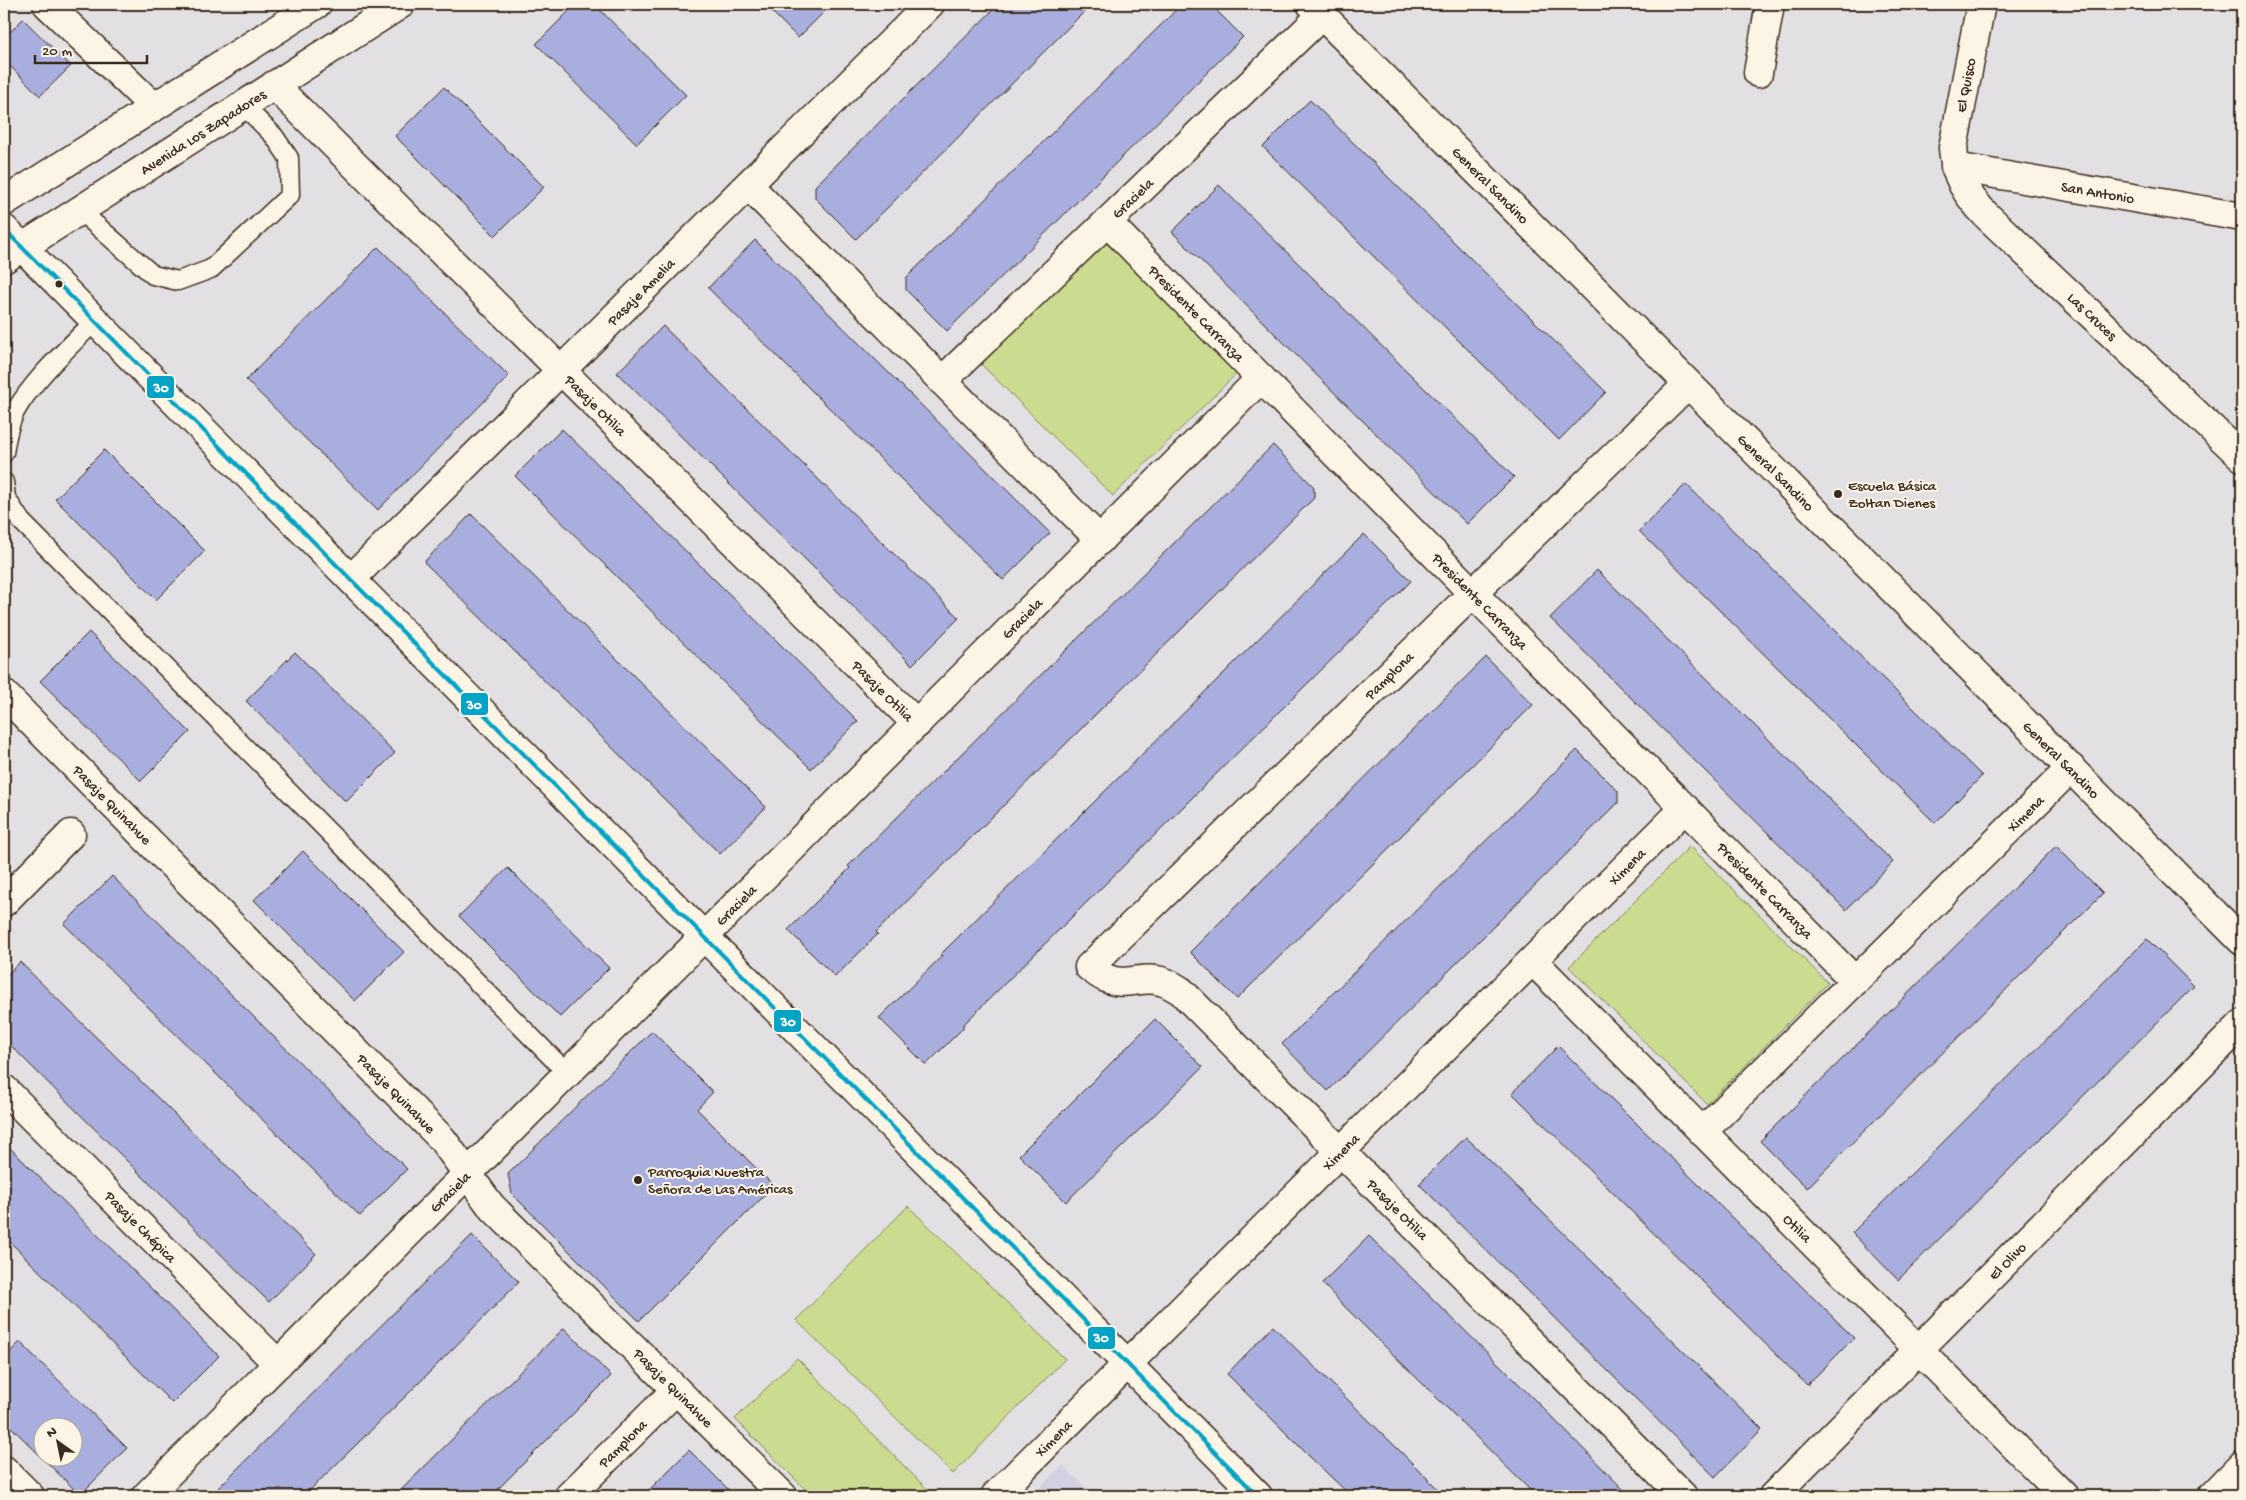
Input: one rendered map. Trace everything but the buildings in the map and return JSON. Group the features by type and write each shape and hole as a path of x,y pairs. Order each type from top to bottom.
{"street":[{"path":"47,4 154,107"},
{"path":"4,202 317,4"},
{"name":"Avenida Los Zapadores","path":"10,245 79,210 401,4"},
{"name":"Pasaje Amelia","path":"351,579 930,4"},
{"path":"1758,73 1770,4"},
{"name":"El Quisco","path":"1954,167 1953,148 1981,4"},
{"name":"Graciela","path":"942,381 1107,222 1317,9"},
{"name":"General Sandino","path":"1317,9 2242,941"},
{"name":"Pasaje Otilia","path":"274,85 916,724"},
{"name":"San Antonio","path":"1954,167 2242,217"},
{"name":"Las Cruces","path":"1954,167 1965,189 1986,215 2242,457"},
{"path":"748,185 1100,540"},
{"name":"Presidente Carranza","path":"1107,222 1855,981"},
{"path":"10,245 95,321 1258,1496"},
{"name":"Graciela","path":"146,1496 1262,378"},
{"name":"Pamplona","path":"1089,967 1688,384"},
{"name":"Pasaje Quinahue","path":"4,694 442,1139 492,1206 783,1496"},
{"name":"Ximena","path":"1702,1132 2071,768"},
{"name":"Ximena","path":"995,1496 1685,808"},
{"path":"4,902 71,834"},
{"name":"Otilia","path":"1533,961 2064,1496"},
{"name":"Pasaje Otilia","path":"1089,967 1106,979 1127,983 1154,979 1168,983 1181,991 1683,1496"},
{"name":"El Olivo","path":"1773,1496 2242,1024"},
{"name":"Pasaje Chépica","path":"4,1089 278,1364"},
{"name":"Pamplona","path":"569,1496 676,1390"},
{"path":"2212,1496 2242,1465"},
{"path":"4,1470 30,1496"}],"lane":[{"path":"79,210 153,275 178,281 211,269 290,195 289,158 274,136 243,106"},
{"path":"4,453 15,412 44,374 95,321"},
{"path":"4,482 6,498 21,521 568,1074"}],"shaded area":[{"path":"1063,1465 1094,1496 1031,1496"}],"green space":[{"path":"1103,237 1238,372 1113,496 978,361"},
{"path":"1690,846 1828,983 1707,1104 1569,967"},
{"path":"908,1206 1065,1359 953,1474 796,1320"},
{"path":"797,1358 929,1491 924,1496 812,1496 735,1419"}],"transit line":[{"name":"30","path":"4,229 1258,1496"}],"place":[{"name":"Escuela Básica Zoltan Dienes","path":"1838,494"},
{"name":"Parroquia Nuestra Señora de Las Américas","path":"638,1180"}]}
